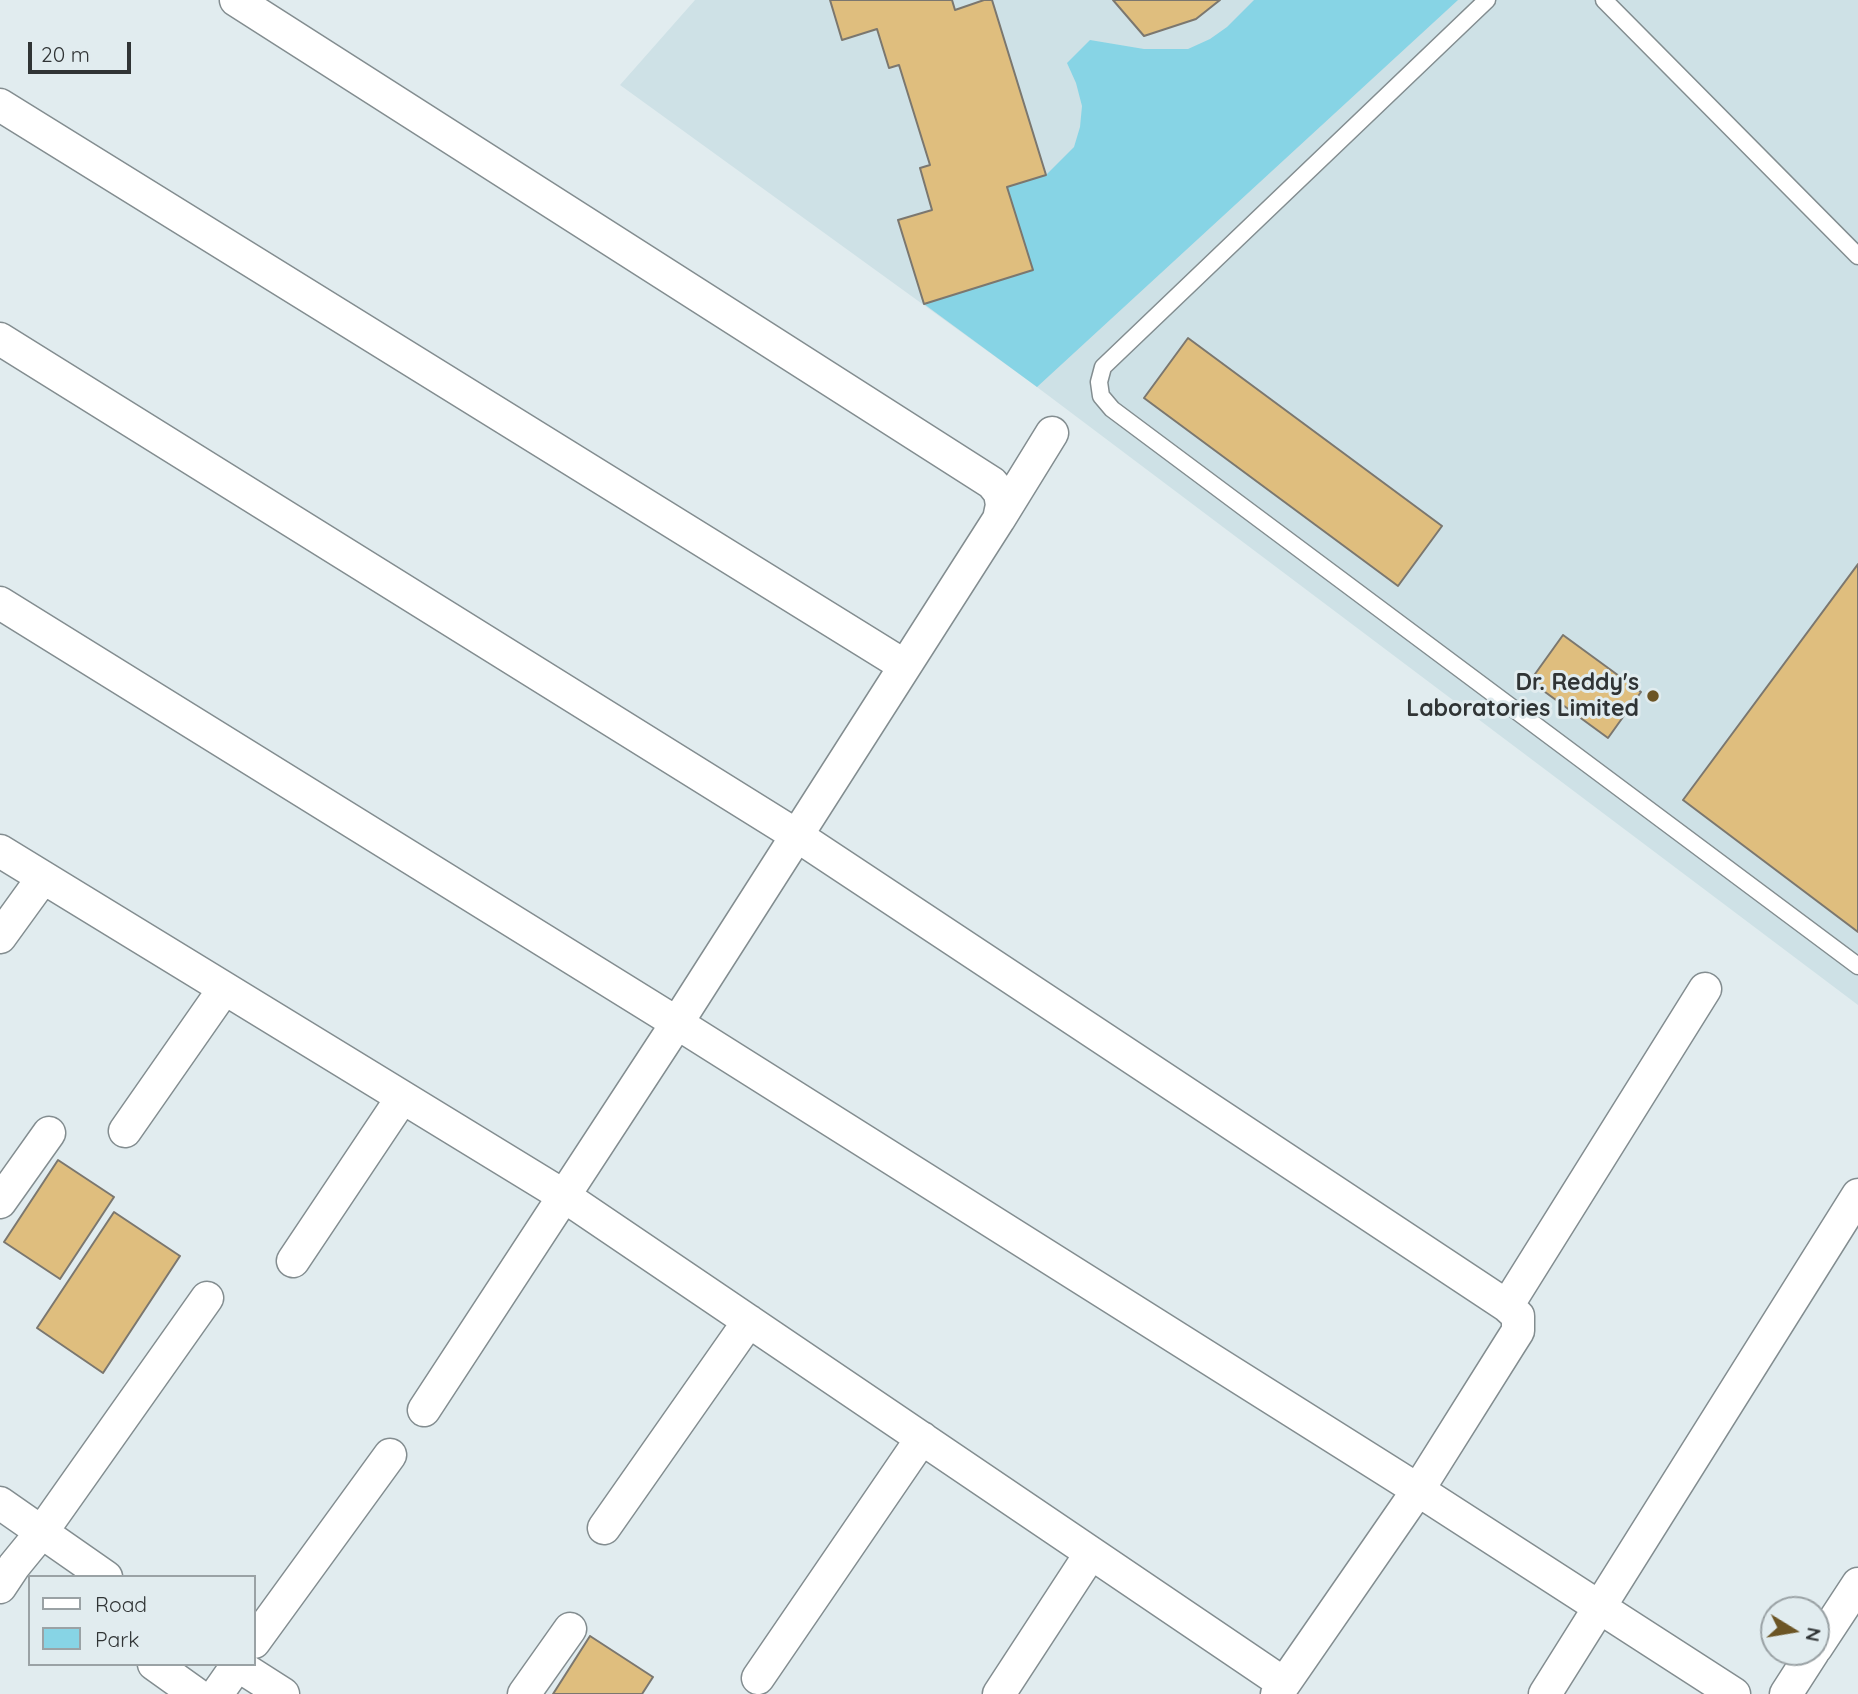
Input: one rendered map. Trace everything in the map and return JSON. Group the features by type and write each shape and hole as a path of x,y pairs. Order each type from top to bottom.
{"street":[{"path":"236,0 992,483 1000,493 1002,505 999,519"},
{"path":"0,105 905,666"},
{"path":"0,339 796,835 1507,1306 1518,1316 1518,1331 1418,1490 1280,1688 1091,1553 564,1196 0,851"},
{"path":"424,1410 677,1023 1052,433"},
{"path":"0,603 677,1023 1418,1490 1734,1694"},
{"path":"0,937 42,878"},
{"path":"125,1131 224,989"},
{"path":"1507,1306 1705,989"},
{"path":"293,1261 402,1098"},
{"path":"0,1202 49,1133"},
{"path":"1545,1694 1858,1195"},
{"path":"11,1571 41,1533 207,1298"},
{"path":"604,1528 749,1321"},
{"path":"758,1678 922,1438"},
{"path":"256,1639 390,1455"},
{"path":"0,1503 103,1575"},
{"path":"999,1694 1091,1553"},
{"path":"1830,1627 1858,1584"},
{"path":"524,1694 570,1629"},
{"path":"157,1666 196,1694"},
{"path":"218,1694 236,1666"},
{"path":"239,1666 283,1694"},
{"path":"1786,1694 1804,1666"}],"lane":[{"path":"1487,0 1103,367 1099,383 1101,396 1112,409 1858,966"},
{"path":"1604,0 1858,256"}],"shaded area":[{"name":"Dr. Reddy's Laboratories Limited","path":"695,0 1858,0 1858,1005 1037,387 620,85"}],"green space":[{"path":"1254,0 1458,0 1037,387 924,304 1007,187 1046,175 1074,147 1082,106 1067,63 1090,40 1144,49 1188,49 1227,27"}],"building":[{"path":"830,0 952,0 955,10 992,0 1046,175 1007,187 1033,270 924,304 898,220 932,210 920,168 930,165 899,65 889,68 877,29 842,40"},
{"path":"1113,0 1220,0 1196,19 1144,36"},
{"path":"1188,338 1442,526 1398,586 1144,398"},
{"path":"1858,564 1858,932 1683,800"},
{"path":"1563,635 1641,692 1608,738 1530,681"},
{"path":"58,1160 114,1197 60,1279 4,1242"},
{"path":"114,1212 180,1256 103,1373 37,1328"},
{"path":"590,1636 653,1677 642,1694 553,1694"}],"place":[{"name":"Dr. Reddy's Laboratories Limited","path":"1653,696"}]}
